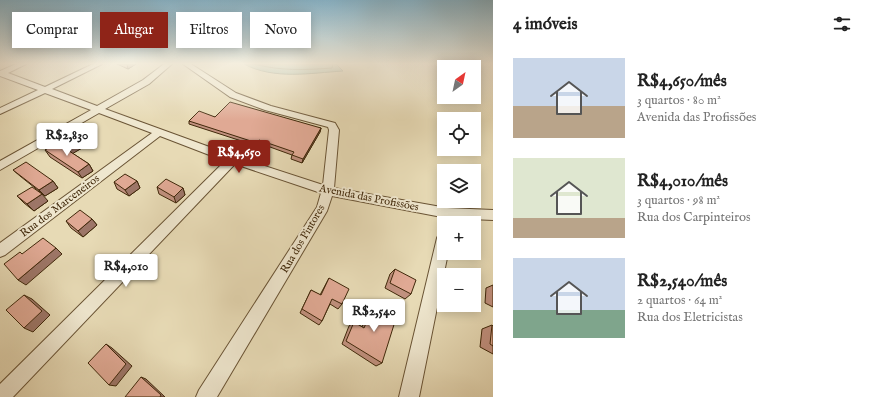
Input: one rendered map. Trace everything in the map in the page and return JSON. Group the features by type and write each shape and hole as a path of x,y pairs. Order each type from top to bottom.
{"street":[{"name":"Avenida das Profissões","path":"24,83 233,160 328,191 437,216"},
{"path":"0,111 59,83"},
{"path":"0,166 145,83"},
{"name":"Rua dos Pintores","path":"206,397 323,208 328,191 334,130 332,125 268,108 233,95 214,83"},
{"name":"Rua dos Marceneiros","path":"0,251 158,133"},
{"path":"0,397 233,160"},
{"name":"Avenida das Profissões","path":"477,216 493,215"},
{"path":"408,397 439,260"}],"building":[{"path":"230,102 321,128 303,159 292,155 294,152 259,140 257,143 189,121 199,111 215,117"},
{"path":"67,134 78,141 67,147 56,140"},
{"path":"57,143 89,164 78,172 45,150"},
{"path":"26,162 53,181 39,190 13,170"},
{"path":"125,174 137,181 125,190 114,182"},
{"path":"166,179 183,188 174,197 157,187"},
{"path":"32,187 42,194 27,204 17,196"},
{"path":"80,210 92,219 78,231 66,221"},
{"path":"43,238 56,248 18,280 4,264 20,252 22,254"},
{"path":"395,269 416,280 411,294 390,283"},
{"path":"329,278 349,289 342,304 332,299 322,321 302,309 311,290 321,295"},
{"path":"24,295 42,311 24,328 6,310"},
{"path":"375,303 397,315 382,363 346,341 354,322 364,328"},
{"path":"492,325 493,326 493,346 490,344"},
{"path":"106,344 126,364 109,385 88,363"},
{"path":"141,377 161,395 160,397 125,397"}]}
